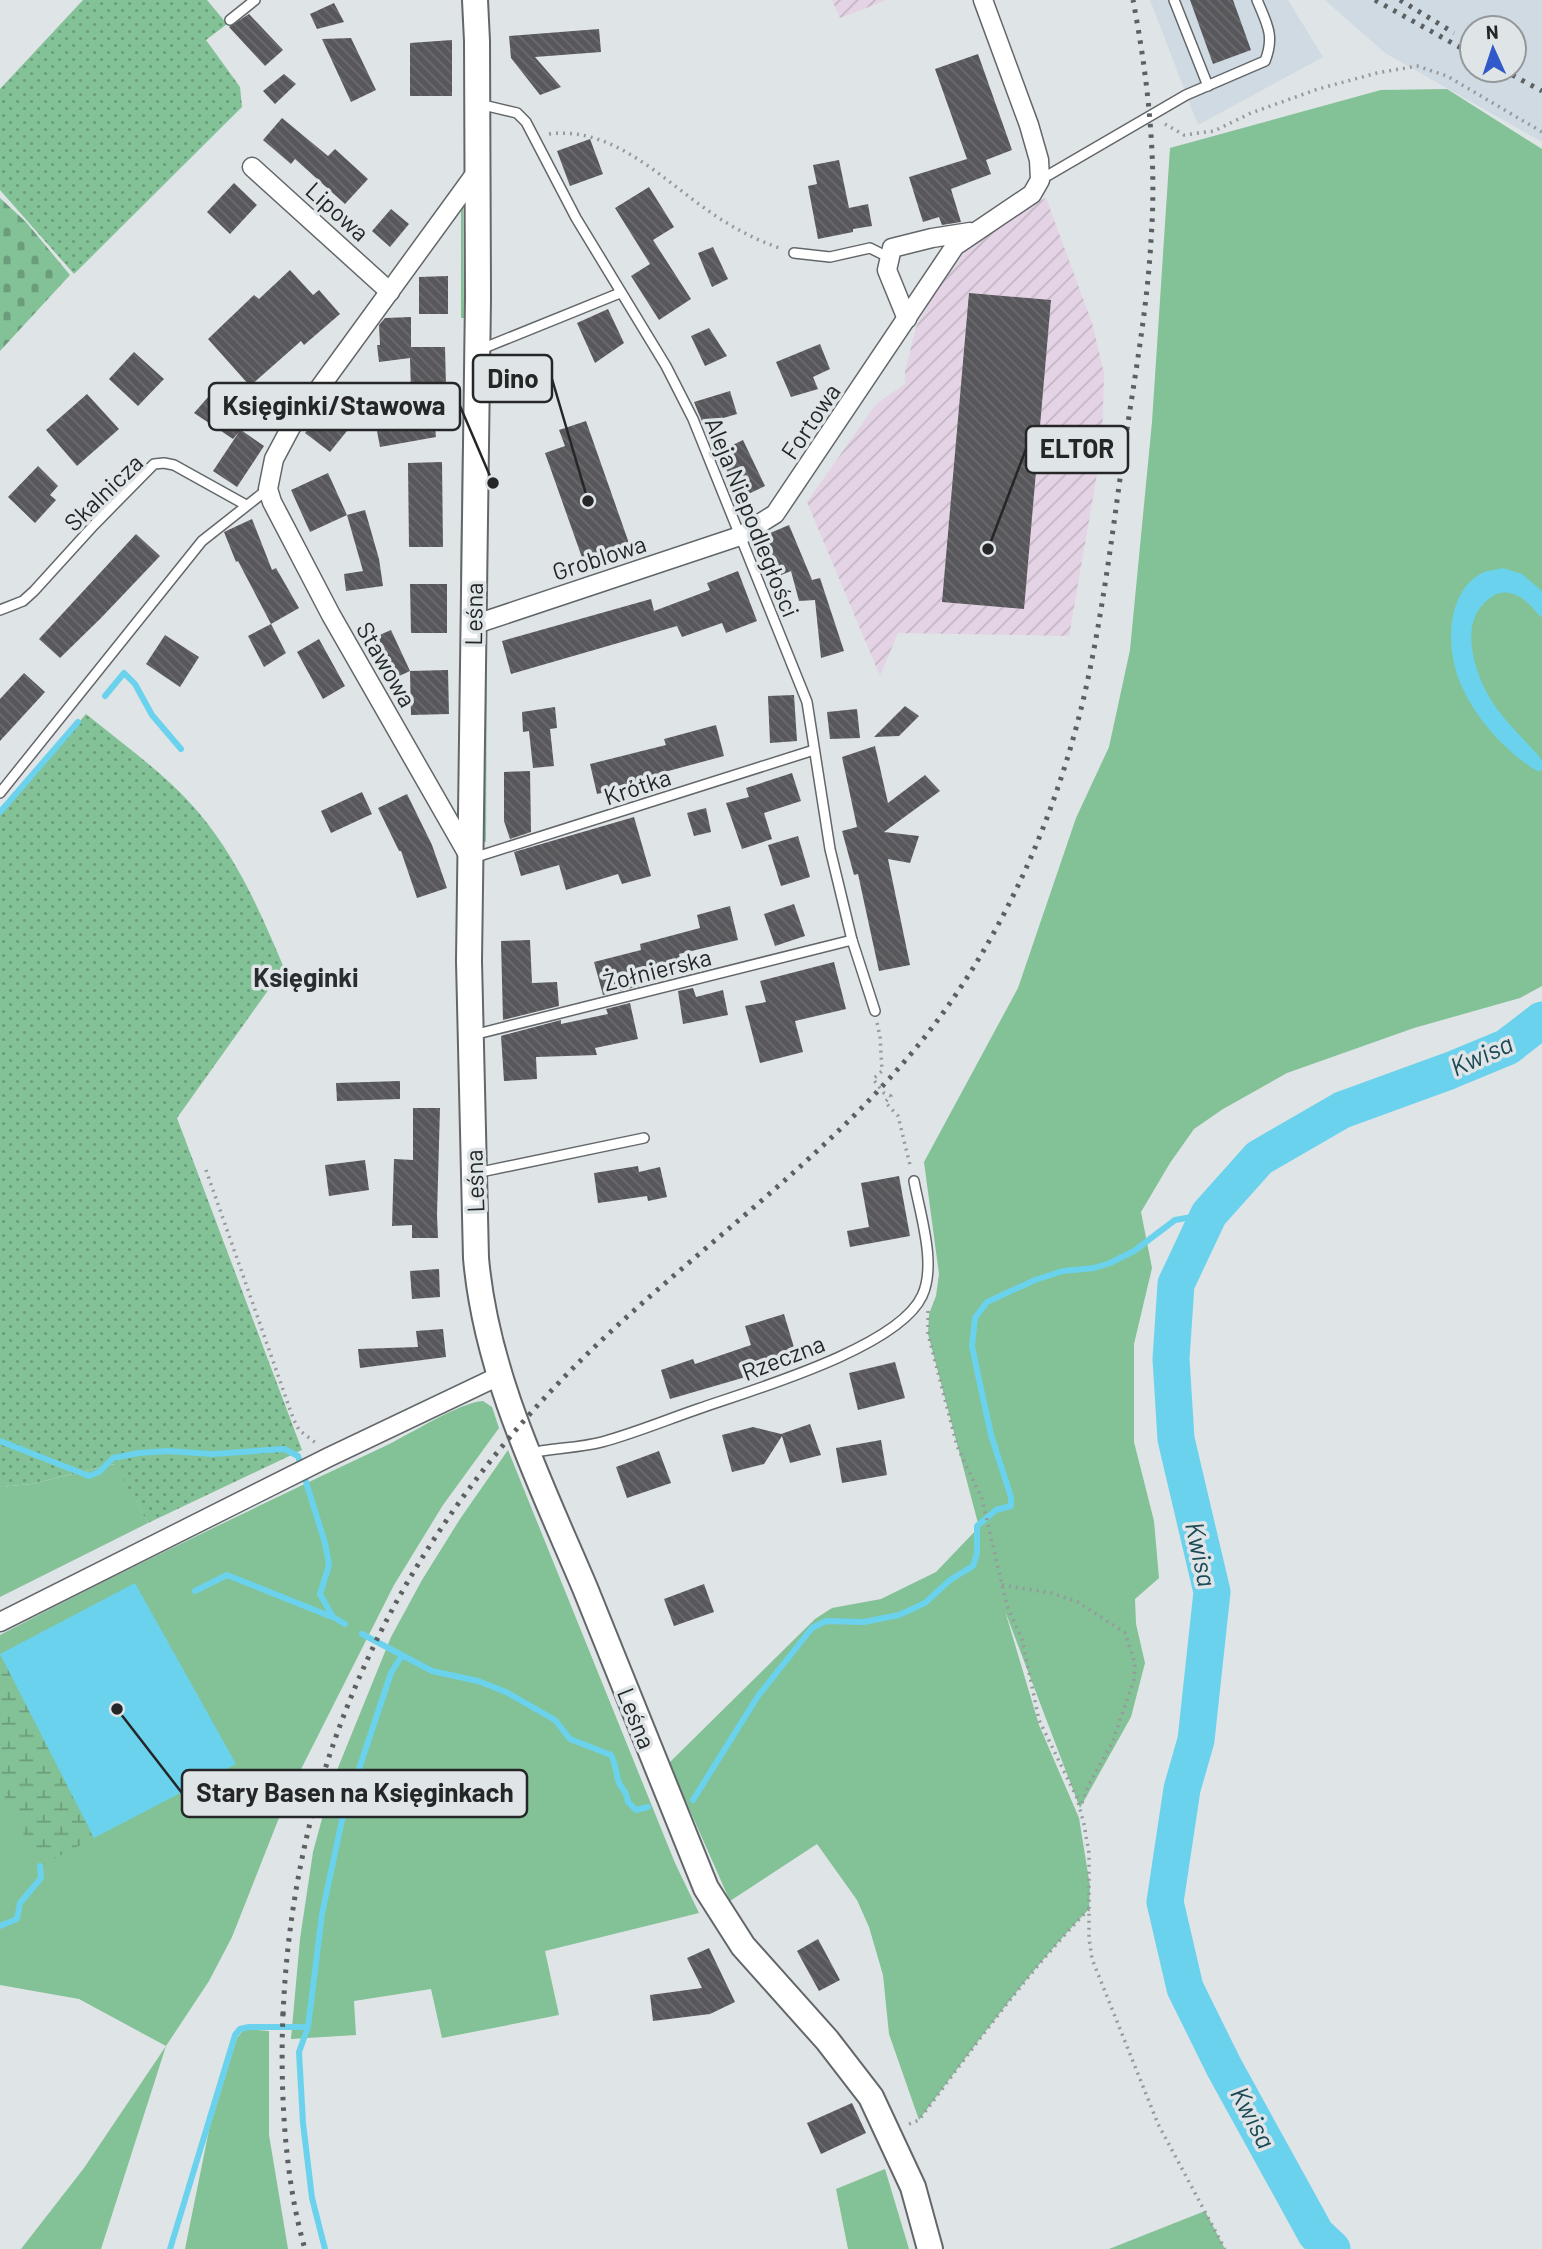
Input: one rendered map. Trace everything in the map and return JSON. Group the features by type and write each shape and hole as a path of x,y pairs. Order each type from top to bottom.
{"main road":[{"name":"Leśna","path":"475,0 478,104 477,351 469,961 479,1296 499,1376 528,1454 706,1888 743,1946 827,2039 871,2097 913,2187 930,2249"}],"street":[{"path":"983,0 1029,125 1039,160 1040,180"},
{"name":"Lipowa","path":"252,167 390,292"},
{"path":"268,489 274,459 291,427 478,170"},
{"name":"Fortowa","path":"740,536 775,514 955,246 1032,194 1040,180"},
{"name":"Fortowa","path":"890,258 892,248 977,231"},
{"path":"890,258 887,270 907,319"},
{"name":"Stawowa","path":"268,489 277,513 331,615 471,859"},
{"name":"Groblowa","path":"473,625 740,536"},
{"path":"0,1622 337,1453 499,1376"}],"lane":[{"path":"230,20 255,0"},
{"path":"1174,0 1208,86"},
{"path":"1040,180 1186,95 1265,61 1271,46 1269,29 1257,0"},
{"name":"Aleja Niepodległości","path":"478,104 517,113 534,136 576,218 666,366 693,419 807,702 830,849 852,940 875,1011"},
{"path":"794,253 830,257 870,248 890,258"},
{"path":"477,351 620,292"},
{"name":"Skalnicza","path":"0,610 23,601 34,591 93,525 154,464 174,465 246,505"},
{"path":"0,793 202,541 268,489"},
{"name":"Krótka","path":"471,859 814,750"},
{"name":"Żołnierska","path":"471,1035 852,940"},
{"path":"474,1173 644,1138"},
{"path":"914,1181 928,1267 922,1297"},
{"name":"Rzeczna","path":"528,1454 606,1440 811,1368 894,1327 913,1311 922,1297"}],"path":[{"path":"1150,116 1184,135 1214,131 1251,113 1318,89 1377,73 1417,66 1447,76 1542,132"},
{"path":"534,136 568,132 598,139 645,163 710,212 754,240 794,253"},
{"path":"875,1011 880,1036 881,1071 873,1079 884,1093 891,1096 885,1102 898,1116 914,1181"},
{"path":"206,1170 293,1418 307,1438 337,1453"},
{"path":"922,1297 929,1314 928,1334 957,1446 982,1499 1007,1606 1022,1639 1039,1720 1080,1808 1089,1853 1092,1959 1158,2124 1225,2249"},
{"path":"1002,1585 1051,1592 1078,1602 1125,1633 1135,1663 1133,1680 1112,1743 1088,1786 1080,1808"},
{"path":"900,2128 919,2120 1055,1944 1089,1909"}],"shaded area":[{"path":"832,0 887,0 840,18"},
{"path":"1150,0 1288,0 1323,57 1198,125"},
{"path":"1325,0 1542,0 1542,142 1385,53"},
{"path":"1046,198 1092,323 1104,373 1102,445 1069,636 898,633 880,676 807,502 876,404 905,384 905,372 916,327 934,295 967,249 1018,210"}],"green space":[{"path":"83,0 207,0 227,24 206,40 240,87 242,107 74,274 0,190 0,89"},
{"path":"1447,89 1542,149 1542,986 1520,998 1414,1028 1287,1073 1223,1109 1194,1129 1141,1212 1152,1268 1134,1344 1134,1442 1154,1521 1159,1578 1135,1599 1136,1624 1145,1663 1131,1717 1080,1808 1005,1611 1039,1725 1079,1818 1090,1886 1089,1909 1022,1985 919,2120 889,2034 883,1975 869,1927 857,1900 817,1844 730,1901 669,1763 815,1619 832,1608 881,1599 936,1572 979,1527 928,1334 929,1314 936,1296 939,1274 924,1162 1018,988 1076,818 1109,747 1130,650 1152,422 1170,148 1381,90"},
{"path":"0,198 26,222 70,275 0,351"},
{"path":"463,207 464,318 461,318"},
{"path":"462,447 465,448 463,579 460,581"},
{"path":"487,637 486,842 483,841 483,638"},
{"path":"86,714 173,786 213,830 247,888 284,968 177,1118 302,1450 148,1523 114,1464 31,1484 0,1487 0,813"},
{"path":"483,1401 492,1407 499,1428 443,1505 394,1585 288,1795 232,1937 209,1981 166,2046 79,1999 0,1985 0,1635 448,1413"},
{"path":"508,1450 675,1863 699,1913 545,1951 559,2015 442,2038 431,1989 354,2001 356,2035 291,2039 300,1939 313,1852 331,1785 391,1637 460,1519"},
{"path":"115,1464 148,1523 0,1597 0,1487 31,1484"},
{"path":"0,1654 94,1838 40,1866 0,1788"},
{"path":"244,2029 269,2031 269,2135 288,2249 185,2249 209,2130 237,2038"},
{"path":"166,2046 101,2249 21,2249 84,2168"},
{"path":"885,2169 909,2249 848,2249 836,2189"},
{"path":"1205,2211 1225,2249 1109,2249"}],"water":[{"path":"1503,568 1522,574 1542,591 1542,618 1518,596 1496,594 1480,607 1475,617 1472,650 1482,683 1493,703 1542,761 1542,769 1539,772 1515,755 1482,720 1465,694 1452,652 1452,621 1461,593 1482,573"},
{"path":"135,1583 236,1764 94,1838 0,1654"}],"building":[{"path":"1190,0 1233,0 1251,50 1213,64"},
{"path":"334,3 344,22 317,29 310,14"},
{"path":"249,14 283,50 265,66 229,27"},
{"path":"599,29 601,52 535,57 561,87 540,95 511,58 509,36"},
{"path":"351,38 376,90 351,102 322,39"},
{"path":"452,40 452,96 410,96 410,43"},
{"path":"978,54 1012,150 986,160 991,174 951,189 961,222 942,225 939,217 923,222 909,177 967,159 935,69"},
{"path":"284,74 296,84 275,104 263,91"},
{"path":"282,118 328,156 335,149 368,179 345,204 295,159 291,164 263,140"},
{"path":"590,139 603,174 570,186 557,151"},
{"path":"839,160 849,208 868,204 872,226 818,239 808,186 817,184 813,165"},
{"path":"234,183 257,205 230,234 207,212"},
{"path":"649,187 674,227 653,240 691,299 659,320 631,276 650,264 615,208"},
{"path":"391,209 409,224 390,247 372,231"},
{"path":"713,247 728,279 712,287 698,253"},
{"path":"290,270 313,295 319,290 340,314 304,345 301,341 250,386 208,339 254,295 259,299"},
{"path":"448,276 448,314 419,314 419,277"},
{"path":"969,293 1051,300 1024,609 942,602"},
{"path":"608,309 624,343 595,363 577,323"},
{"path":"411,317 411,347 445,347 447,426 435,427 436,437 380,447 377,431 412,427 410,358 379,362 379,325 385,318"},
{"path":"709,328 727,356 705,366 691,336"},
{"path":"820,344 830,369 813,377 818,389 791,397 776,362"},
{"path":"134,352 164,379 138,406 109,379"},
{"path":"730,391 737,414 703,424 694,402"},
{"path":"87,394 119,429 77,466 46,430"},
{"path":"209,396 248,421 241,430 264,446 237,487 213,471 239,432 233,439 194,413"},
{"path":"330,401 355,421 330,452 305,433"},
{"path":"586,421 631,549 585,566 545,453 565,446 559,430"},
{"path":"743,440 765,486 740,498 718,452"},
{"path":"442,462 443,547 409,547 408,463"},
{"path":"38,466 58,486 50,495 56,500 35,523 8,497"},
{"path":"328,473 347,515 310,532 291,490"},
{"path":"365,510 379,559 383,586 346,591 344,574 363,571 347,515"},
{"path":"252,519 272,570 276,568 299,608 271,624 238,561 236,562 224,532"},
{"path":"789,525 812,580 820,578 844,651 821,658 815,600 799,601 791,571 779,576 763,536"},
{"path":"136,534 160,556 60,658 39,639"},
{"path":"738,571 757,621 726,633 722,623 682,637 677,626 511,674 502,641 651,599 654,611 710,590 707,583"},
{"path":"410,584 447,584 447,633 411,633"},
{"path":"271,624 286,653 264,667 248,636"},
{"path":"391,630 410,671 395,678 375,637"},
{"path":"165,635 199,657 180,687 146,664"},
{"path":"319,639 345,686 323,699 297,652"},
{"path":"448,670 449,714 411,715 410,671"},
{"path":"24,673 45,692 0,741 0,699"},
{"path":"794,695 797,741 770,743 768,696"},
{"path":"905,706 919,716 899,736 874,737"},
{"path":"555,707 557,728 550,729 554,766 533,768 529,731 523,732 522,712"},
{"path":"857,709 860,738 830,739 827,712"},
{"path":"716,725 724,756 646,777 647,782 597,794 590,764 666,745 664,739"},
{"path":"875,746 888,803 925,775 940,791 884,832 919,836 910,863 888,859 910,965 879,971 858,874 854,875 842,831 857,827 842,757"},
{"path":"530,771 531,832 510,839 504,821 504,772"},
{"path":"792,773 801,801 764,813 772,839 742,849 726,803 749,797 746,788"},
{"path":"362,792 372,814 331,833 321,811"},
{"path":"407,794 432,845 447,888 417,898 401,851 378,808"},
{"path":"706,808 711,832 694,836 687,813"},
{"path":"634,817 651,876 622,884 618,874 566,890 559,865 521,876 514,852"},
{"path":"798,836 810,877 781,886 768,845"},
{"path":"794,904 805,936 775,946 764,914"},
{"path":"730,906 738,940 679,954 682,968 639,980 640,986 603,995 594,962 641,950 640,944 700,928 697,915"},
{"path":"530,940 532,983 557,982 559,1006 503,1020 501,941"},
{"path":"834,962 846,1009 795,1021 803,1052 760,1063 745,1006 766,1002 760,981"},
{"path":"693,988 696,997 723,990 728,1015 683,1024 678,991"},
{"path":"630,1003 638,1039 595,1048 597,1055 536,1057 537,1079 504,1081 501,1036 561,1020 561,1024 608,1014 606,1009"},
{"path":"400,1081 400,1099 337,1101 336,1083"},
{"path":"413,1108 440,1108 438,1238 412,1238 412,1225 392,1226 394,1159 413,1160"},
{"path":"365,1160 369,1190 329,1196 325,1165"},
{"path":"638,1166 639,1172 660,1167 667,1197 648,1201 647,1196 598,1203 594,1173"},
{"path":"899,1176 910,1236 850,1247 847,1231 869,1227 861,1183"},
{"path":"439,1269 440,1297 412,1299 410,1271"},
{"path":"784,1314 796,1354 746,1369 749,1376 670,1399 661,1370 693,1359 695,1364 751,1345 745,1326"},
{"path":"443,1329 446,1357 360,1368 358,1349 418,1347 416,1331"},
{"path":"895,1362 905,1398 858,1410 849,1373"},
{"path":"810,1424 821,1455 790,1463 782,1436 764,1464 732,1472 722,1435 753,1427 781,1434"},
{"path":"881,1440 887,1475 842,1483 836,1448"},
{"path":"659,1451 671,1483 627,1498 616,1467"},
{"path":"704,1584 714,1612 674,1626 664,1599"},
{"path":"818,1939 840,1980 819,1991 797,1951"},
{"path":"709,1948 735,2002 710,2014 653,2021 650,1995 702,1988 687,1958"},
{"path":"852,2103 866,2133 821,2154 807,2123"}],"waterway":[{"path":"105,696 124,673 135,684 152,715 181,749"},
{"path":"0,812 78,722"},
{"name":"Kwisa","path":"1332,2249 1316,2234 1224,2067 1185,1988 1165,1902 1182,1789 1196,1740 1212,1592 1176,1439 1171,1359 1176,1284 1209,1214 1259,1158 1342,1110 1507,1047 1542,1020"},
{"path":"693,1800 758,1696 812,1628 826,1621 864,1622 899,1615 925,1603 950,1580 973,1566 977,1553 977,1526 996,1510 1011,1506 1011,1497 991,1435 972,1346 975,1318 987,1302 1035,1280 1063,1271 1094,1268 1110,1263 1134,1251 1175,1220 1209,1214"},
{"path":"0,1441 89,1476 99,1472 113,1458 139,1453 167,1451 213,1454 284,1449 298,1456 325,1543 329,1565 320,1594 333,1617 345,1624"},
{"path":"195,1591 227,1575 332,1617"},
{"path":"362,1634 432,1671 478,1681 506,1692 555,1720 570,1739 611,1755 628,1802 636,1810 648,1807"},
{"path":"170,2249 235,2035 240,2029 249,2027 308,2027 322,1914 342,1820 391,1673 401,1657"},
{"path":"0,1926 17,1919 20,1903 41,1878 40,1866"},
{"path":"308,2027 299,2052 303,2123 312,2198 325,2249"}],"railway":[{"path":"283,2015 292,1916 311,1821 338,1730 375,1643 420,1561 474,1482 536,1408 605,1337 811,1157 888,1080 954,998 1006,911 1028,865 1064,771 1089,674 1108,566 1146,295 1153,210 1152,150 1147,90 1133,0"},
{"path":"1375,0 1458,46"},
{"path":"1400,0 1454,33"},
{"path":"1528,83 1542,91"},
{"path":"283,2013 285,2132 292,2193 305,2249"}],"place":[{"name":"Księginki/Stawowa","path":"493,483"},
{"name":"Dino","path":"588,501"},
{"name":"ELTOR","path":"988,549"},
{"name":"Stary Basen na Księginkach","path":"117,1709"}],"district":[{"name":"Księginki","path":"306,976"}]}
